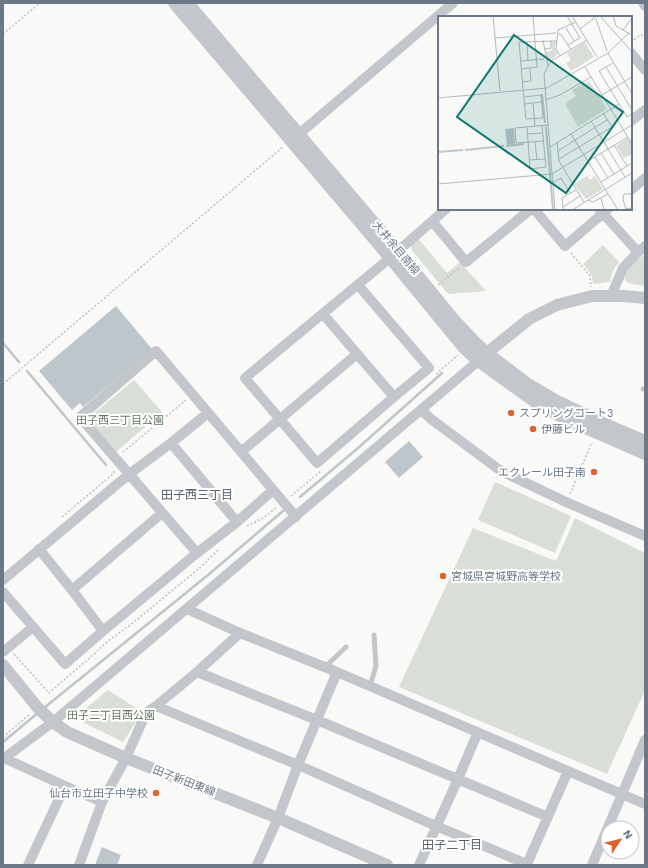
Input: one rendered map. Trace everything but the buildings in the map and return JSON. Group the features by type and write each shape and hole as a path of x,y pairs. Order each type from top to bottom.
{"street":[{"path":"174,3 295,137"},
{"path":"188,3 295,137 394,254 463,347 483,357 556,401 645,441"},
{"path":"295,137 453,3"},
{"path":"632,54 645,70"},
{"path":"632,120 645,110"},
{"path":"632,189 645,178"},
{"path":"358,285 429,368 317,463 245,378 358,285 445,210"},
{"path":"432,221 466,262 531,210"},
{"path":"533,210 565,246 603,211 642,249 623,268 611,296"},
{"path":"102,802 4,759 44,713 187,609 483,357 530,319 557,305 592,296 645,298"},
{"path":"323,314 394,397"},
{"path":"197,553 128,475 80,417 156,351 296,517"},
{"path":"241,452 357,354"},
{"path":"483,357 536,402 565,419 645,454"},
{"path":"421,410 501,471 566,502 645,536"},
{"path":"3,580 128,475 208,413"},
{"path":"171,442 237,522"},
{"path":"3,592 64,664 197,553 237,522 273,490"},
{"path":"72,590 162,513"},
{"path":"39,549 103,631"},
{"path":"187,609 240,633 337,672 645,804"},
{"path":"3,652 33,627"},
{"path":"79,865 102,802 126,758 146,713 198,672 240,633"},
{"name":"田子新田東線","path":"3,665 44,713 67,732 126,758 278,818 387,865"},
{"path":"198,672 317,720 548,817"},
{"path":"257,865 278,818 298,765 337,672"},
{"path":"156,706 298,765 436,826 527,864 568,771"},
{"path":"419,865 478,732"},
{"path":"592,865 645,740"},
{"path":"28,865 65,786"}],"lane":[{"path":"370,686 376,666 374,635"},
{"path":"325,667 346,647"}],"path":[{"path":"3,34 40,3"},
{"path":"632,41 643,34 645,35"},
{"path":"3,384 295,137"},
{"path":"565,246 590,276 592,296"},
{"path":"436,287 466,262"},
{"path":"114,473 118,455 193,395"},
{"path":"566,502 596,433"},
{"path":"3,737 44,713"}],"green space":[{"path":"418,238 447,273 460,262 486,291 448,294 412,250 411,244"},
{"path":"603,245 619,262 613,271 610,282 593,284 592,276 583,264"},
{"path":"645,254 645,286 628,283 625,280 627,271"},
{"name":"田子西三丁目公園","path":"134,380 162,412 116,452 91,422 92,415"},
{"path":"495,482 571,516 555,553 478,520"},
{"path":"575,518 645,553 645,690 607,774 399,687 473,528 556,561"},
{"name":"田子二丁目西公園","path":"108,690 142,712 123,742 74,718"}],"shaded area":[{"path":"116,306 152,349 83,407 80,403 72,410 39,371"},
{"path":"409,441 423,457 399,478 385,462"},
{"path":"102,847 121,855 117,865 95,865"}],"waterway":[{"path":"3,343 19,362"},
{"path":"27,371 106,465"},
{"path":"300,497 358,448 442,373"},
{"path":"44,708 208,575 283,511"},
{"path":"3,742 39,712"}],"place":[{"name":"スプリングコート3","path":"511,413"},
{"name":"伊藤ビル","path":"533,429"},
{"name":"エクレール田子南","path":"594,472"},
{"name":"宮城県宮城野高等学校","path":"443,576"},
{"name":"仙台市立田子中学校","path":"156,793"}],"district":[{"name":"田子西三丁目","path":"197,495"},
{"name":"田子二丁目","path":"452,845"}]}
